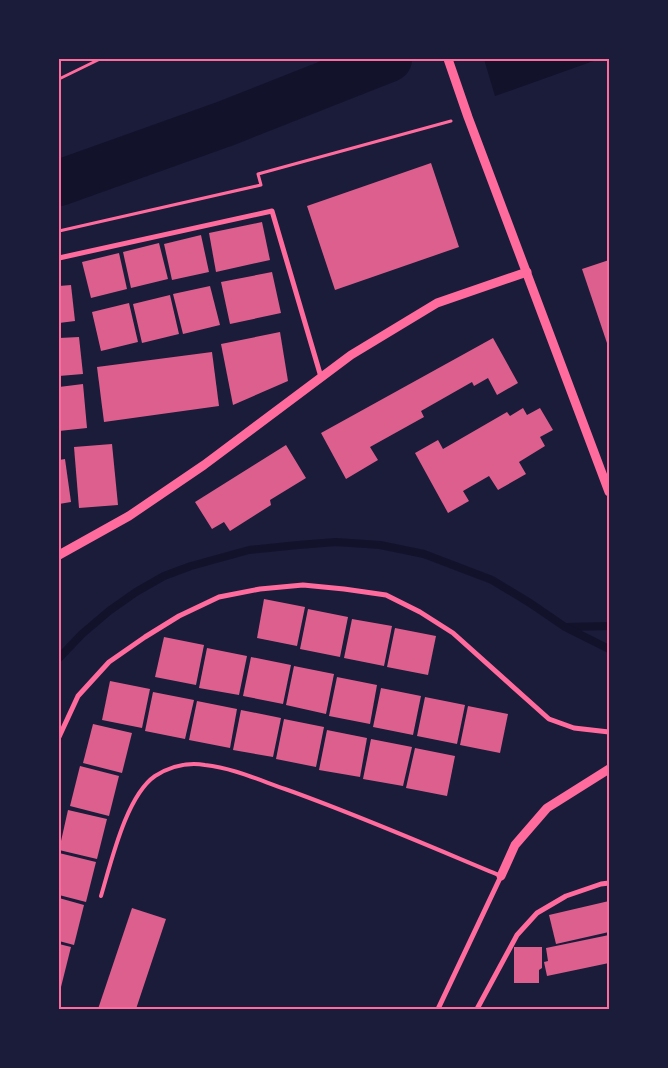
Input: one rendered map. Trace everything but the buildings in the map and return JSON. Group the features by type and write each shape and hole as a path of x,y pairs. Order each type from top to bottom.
{"street":[{"path":"448,59 609,492"},
{"path":"59,258 272,211 322,378"},
{"path":"59,555 129,516 204,465 351,355 437,303 527,272"},
{"path":"59,737 78,696 109,662 145,637 179,616 219,597 260,589 303,585 386,595 420,612 453,633 549,719 574,728 609,732"},
{"path":"438,1009 516,845 547,808 609,769"},
{"path":"477,1009 517,935 537,913 566,896 609,883"}],"lane":[{"path":"101,896 122,827 140,793 154,777 171,767 185,764 204,764 224,768 317,800 501,876"}],"path":[{"path":"59,79 100,59"},
{"path":"59,231 261,185 258,174 468,117"}],"shaded area":[{"path":"484,59 599,59 495,96"}],"waterway":[{"path":"59,183 227,123 389,59"},
{"path":"59,658 82,634 109,611 136,592 164,576 191,566 249,550 336,542 380,545 424,554 492,580 565,627 609,649"},
{"path":"567,627 609,626"}]}
